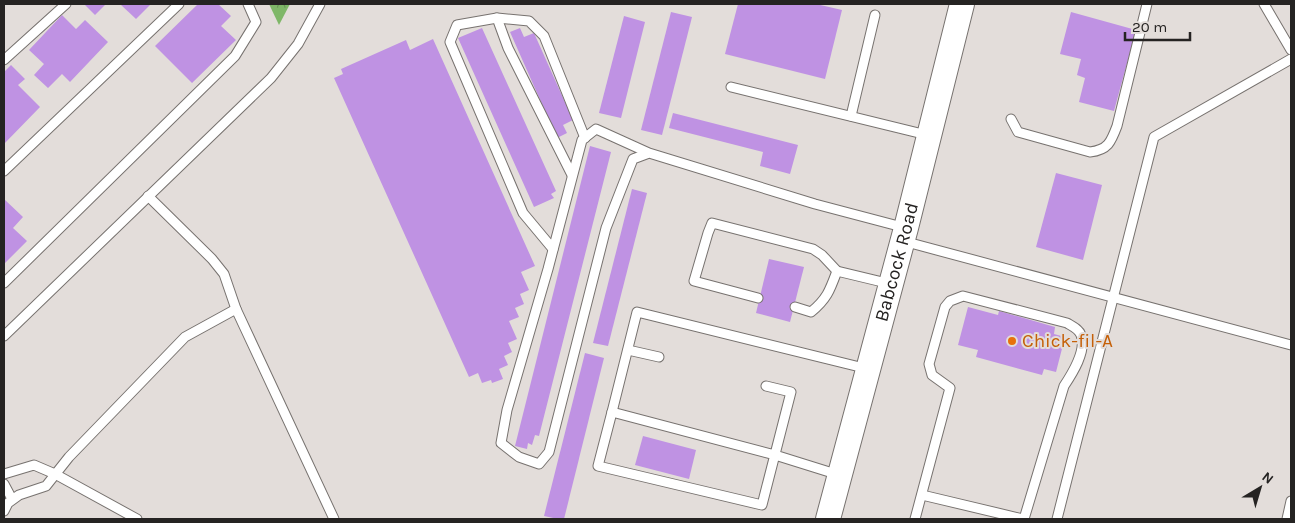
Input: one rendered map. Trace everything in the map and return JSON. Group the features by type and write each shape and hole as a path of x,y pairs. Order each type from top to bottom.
{"main road":[{"name":"Babcock Road","path":"828,519 891,284 962,4"}],"lane":[{"path":"4,60 66,4"},
{"path":"4,171 179,4"},
{"path":"4,283 235,56 256,22 248,4"},
{"path":"4,336 271,78 298,44 320,4"},
{"path":"1011,119 1018,132 1090,152 1100,151 1111,141 1117,126 1147,4"},
{"path":"1264,4 1291,50"},
{"path":"851,116 875,15"},
{"path":"497,18 508,48 572,175"},
{"path":"553,249 523,213 450,42 457,25 497,18 529,22 544,36 585,138"},
{"path":"1057,519 1154,138 1291,59"},
{"path":"731,87 929,135"},
{"path":"649,153 633,159 606,228 549,452 538,464 519,457 501,443 507,410 582,140 596,129 649,153 815,204 904,234 1113,297 1291,345"},
{"path":"148,196 212,259 224,274 236,309 334,519"},
{"path":"758,298 694,281 712,223 813,249 822,255 837,271 891,284"},
{"path":"795,308 811,312 819,306 826,298 837,271"},
{"path":"915,519 950,388 932,375 929,364 945,307 950,300 963,296 973,298 1067,322 1078,330 1082,336 1082,345 1076,370 1064,386 1036,485 1029,498 1023,519 922,495"},
{"path":"4,511 12,499 18,495 46,486 69,457 185,337 236,309"},
{"path":"766,386 792,392 762,505 598,466 637,312 868,369"},
{"path":"628,350 659,357"},
{"path":"612,412 775,455 840,475"},
{"path":"4,474 34,465 56,474 137,519"},
{"path":"4,484 12,499"},
{"path":"1287,519 1291,501"}],"green space":[{"path":"269,4 290,4 279,25"}],"building":[{"path":"84,4 106,4 95,15"},
{"path":"120,4 151,4 136,19"},
{"path":"198,4 218,4 231,16 221,26 236,40 192,83 155,46"},
{"path":"738,4 816,4 842,10 825,79 725,54"},
{"path":"671,12 692,17 662,135 641,130"},
{"path":"1071,12 1136,30 1114,111 1079,102 1085,78 1077,75 1081,59 1060,54"},
{"path":"62,15 76,29 85,20 108,42 70,82 62,74 48,88 34,75 44,64 29,50"},
{"path":"624,16 645,22 621,118 599,113"},
{"path":"482,28 556,191 551,194 554,198 534,207 458,38"},
{"path":"520,28 524,37 534,33 573,120 563,125 567,133 557,138 510,32"},
{"path":"433,39 535,266 521,272 529,290 520,294 524,304 515,308 519,317 509,321 517,339 508,343 512,352 504,356 508,365 499,369 503,379 492,383 491,380 482,383 478,373 469,377 334,78 343,74 341,69 406,40 410,50"},
{"path":"11,65 25,79 18,85 40,107 4,144 4,72"},
{"path":"673,113 798,145 790,174 760,166 763,152 669,128"},
{"path":"590,146 611,152 539,436 535,435 532,445 528,443 527,449 515,446"},
{"path":"1056,173 1102,185 1083,260 1036,247"},
{"path":"632,189 647,193 608,346 593,343"},
{"path":"4,199 23,217 13,228 27,241 4,264"},
{"path":"769,259 804,267 790,322 756,313"},
{"name":"Chick-fil-A","path":"968,307 998,315 999,311 1055,327 1054,334 1065,337 1056,372 1044,369 1042,375 976,357 978,350 958,345"},
{"path":"585,353 604,358 564,519 558,519 544,516"},
{"path":"643,436 696,450 689,479 635,465"}],"place":[{"name":"Chick-fil-A","path":"1012,341"}]}
